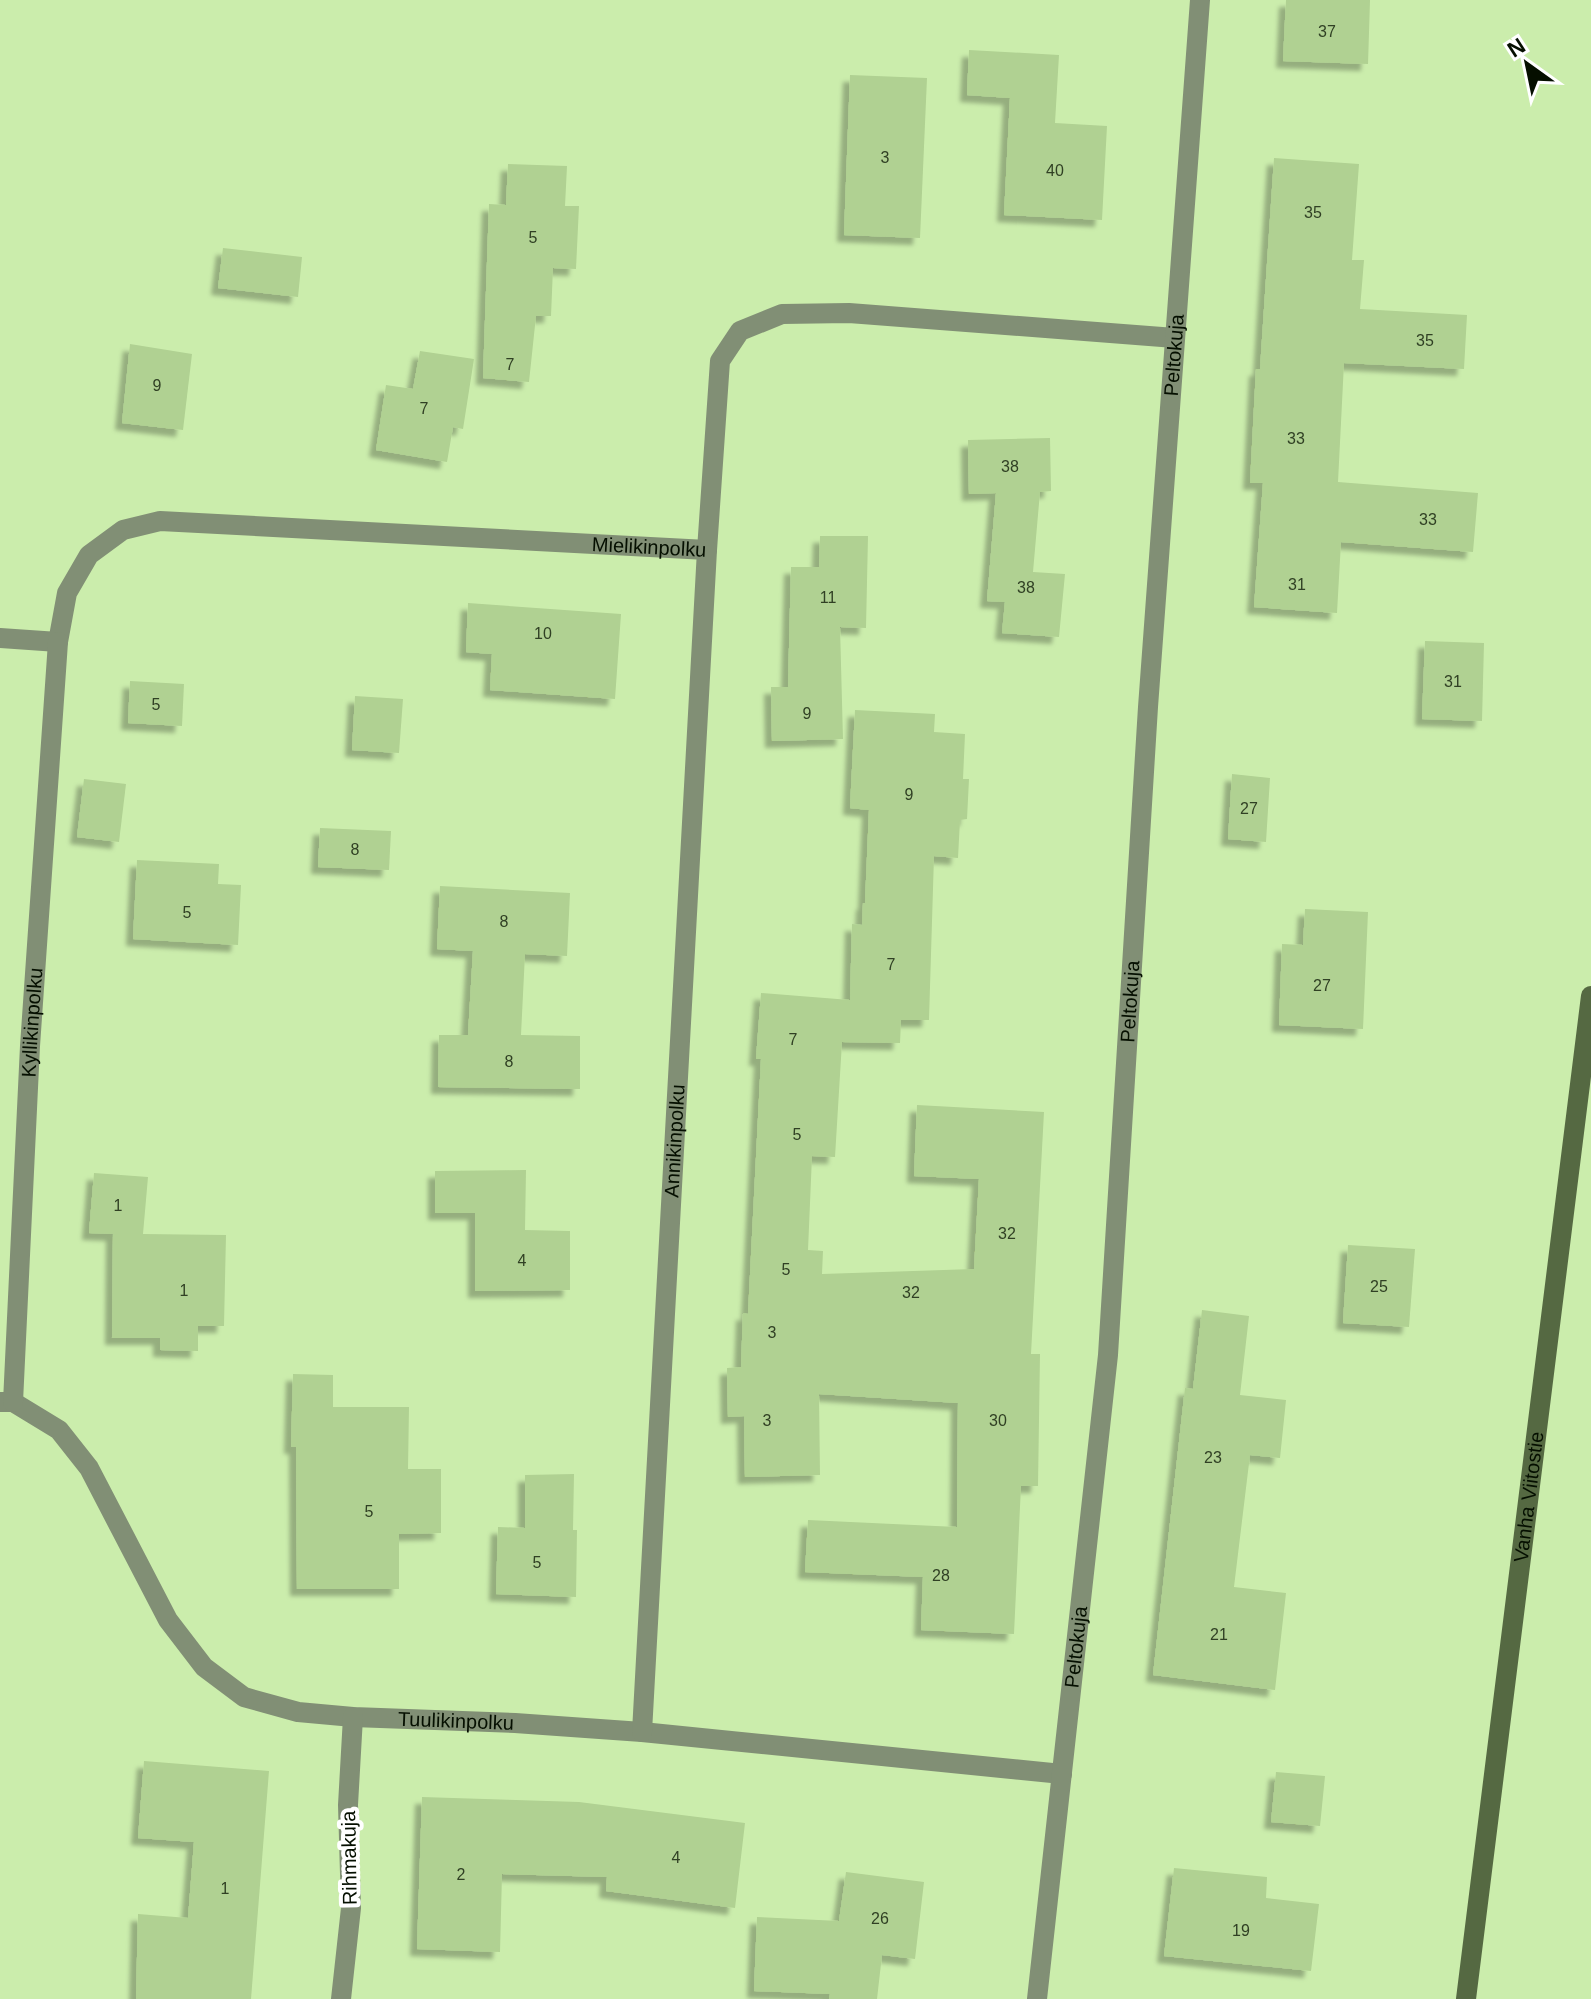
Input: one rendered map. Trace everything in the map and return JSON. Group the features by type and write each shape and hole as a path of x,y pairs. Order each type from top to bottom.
{"main road":[{"name":"Vanha Viitostie","path":"1466,1999 1591,996"}],"street":[{"name":"Peltokuja","path":"1037,1999 1108,1355 1148,707 1200,0"},
{"name":"Mielikinpolku","path":"58,642 67,593 89,555 123,530 160,521 707,550 720,361 740,331 782,314 849,313 1175,338"},
{"name":"Annikinpolku","path":"642,1732 707,550"},
{"path":"0,638 58,642"},
{"name":"Kyllikinpolku","path":"7,1402 58,642"},
{"name":"Tuulikinpolku","path":"7,1402 59,1430 89,1468 168,1620 204,1667 244,1697 298,1712 642,1732 1062,1774"},
{"name":"Rihmakuja","path":"341,1999 351,1908 348,1805 353,1717"}],"building":[{"path":"1286,0 1370,0 1368,64 1283,61"},
{"path":"969,50 1059,55 1055,123 1107,126 1102,220 1004,215 1010,98 967,95"},
{"path":"850,75 927,78 920,238 844,235"},
{"path":"1274,158 1359,164 1352,260 1364,260 1360,309 1467,315 1464,369 1344,363 1338,482 1478,493 1473,552 1341,542 1337,613 1254,607 1263,483 1250,483 1256,369 1260,369"},
{"path":"508,164 567,166 565,206 579,206 576,269 553,268 551,316 536,316 529,382 483,378 489,204 506,205"},
{"path":"223,248 302,257 298,297 218,288"},
{"path":"130,344 192,354 183,430 122,423"},
{"path":"420,351 474,359 463,429 453,427 447,462 376,450 386,385 413,389"},
{"path":"1050,438 1051,491 1040,492 1033,572 1065,574 1059,637 1002,633 1005,602 987,601 996,493 969,494 968,440"},
{"path":"820,536 868,536 866,628 840,627 843,739 772,741 771,687 788,687 791,567 819,567"},
{"path":"468,603 621,614 615,699 490,690 492,654 466,652"},
{"path":"1425,641 1484,643 1482,721 1422,719"},
{"path":"130,681 184,684 182,726 128,723"},
{"path":"355,696 403,699 399,753 352,750"},
{"path":"855,710 935,714 934,732 965,734 963,779 969,779 967,819 960,820 958,858 934,856 929,1020 901,1020 900,1043 842,1042 835,1157 812,1156 808,1250 823,1251 822,1274 974,1269 979,1179 914,1176 917,1105 1044,1112 1031,1354 1040,1354 1038,1486 1021,1486 1014,1634 921,1630 923,1577 805,1572 808,1520 957,1527 958,1403 819,1394 820,1475 745,1477 744,1416 728,1417 727,1368 741,1367 743,1313 748,1314 761,1059 756,1059 761,993 850,1000 852,924 862,925 869,810 850,808"},
{"path":"1232,774 1270,778 1266,842 1228,839"},
{"path":"84,779 126,784 119,842 77,837"},
{"path":"320,828 391,831 389,870 318,867"},
{"path":"137,860 219,864 218,884 241,885 238,945 133,939"},
{"path":"440,886 570,893 567,956 525,954 521,1035 580,1036 580,1089 438,1087 439,1035 468,1035 473,951 437,949"},
{"path":"1305,909 1368,912 1363,1029 1279,1025 1282,944 1303,945"},
{"path":"526,1170 525,1230 570,1231 570,1290 475,1291 475,1213 435,1213 435,1171"},
{"path":"94,1173 148,1177 143,1234 226,1235 224,1326 198,1326 198,1351 160,1350 160,1338 112,1338 113,1234 89,1233"},
{"path":"1348,1245 1415,1249 1409,1327 1343,1323"},
{"path":"1202,1310 1249,1316 1240,1395 1286,1400 1280,1458 1250,1455 1234,1587 1286,1593 1275,1690 1153,1675 1185,1388 1193,1389"},
{"path":"293,1374 333,1375 333,1407 409,1407 408,1469 441,1469 441,1533 399,1534 399,1589 297,1589 296,1447 291,1447"},
{"path":"574,1474 576,1597 496,1594 498,1527 525,1528 525,1475"},
{"path":"144,1761 269,1771 251,1999 136,1999 138,1914 188,1918 194,1842 138,1838"},
{"path":"1276,1772 1325,1776 1320,1826 1271,1822"},
{"path":"422,1797 579,1802 745,1823 735,1908 606,1891 607,1877 502,1874 500,1952 417,1949"},
{"path":"1174,1868 1267,1877 1266,1898 1319,1904 1311,1971 1164,1956"},
{"path":"846,1872 924,1882 915,1959 882,1955 877,1999 829,1999 830,1994 754,1991 757,1917 839,1921"}]}
